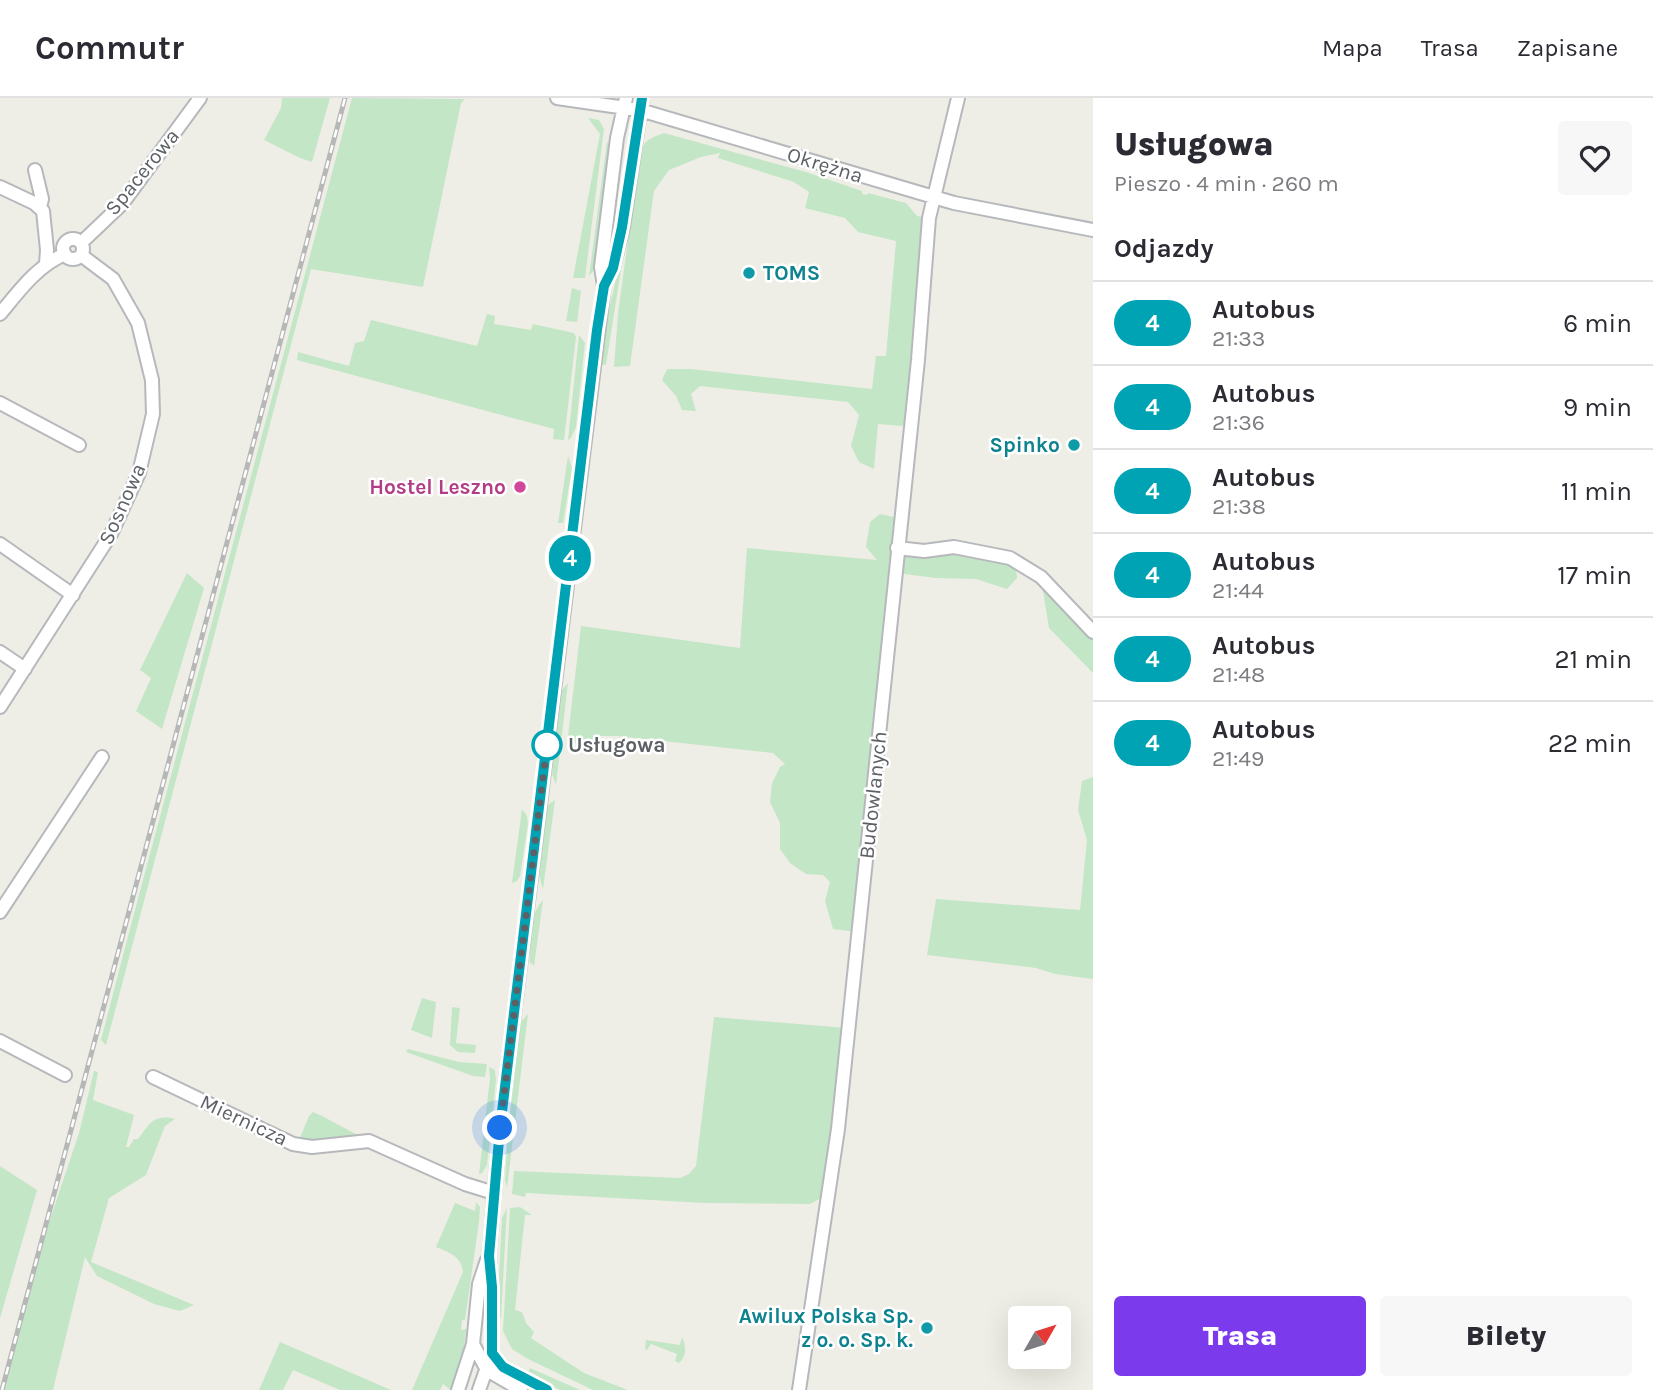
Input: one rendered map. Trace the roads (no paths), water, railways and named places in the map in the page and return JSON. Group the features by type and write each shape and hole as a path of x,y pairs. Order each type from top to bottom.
{"street":[{"name":"Spacerowa","path":"46,264 65,254 64,244 68,240 77,240 81,249 122,204 200,98"},
{"name":"Okrężna","path":"557,98 641,104 932,197 1093,230"},
{"name":"Budowlanych","path":"799,1390 821,1259 827,1195 838,1129 874,798 932,197 958,98"},
{"path":"479,1390 492,1353 489,1256 500,1128 604,286 601,267 617,138 625,102"},
{"path":"604,286 613,268 622,227 641,104"},
{"path":"0,314 46,264 44,216 40,207 42,199 35,170"},
{"path":"0,187 40,207"},
{"name":"Sosnowa","path":"0,707 111,534 139,473 153,414 152,380 138,323 113,279 81,249"},
{"path":"0,403 79,445"},
{"path":"0,544 74,595"},
{"path":"897,548 925,551 954,547 1010,558 1041,577 1093,632"},
{"path":"0,652 25,669"},
{"path":"0,912 102,757"},
{"path":"0,1041 65,1075"},
{"name":"Miernicza","path":"153,1077 293,1144 312,1147 369,1141 465,1184 495,1193"},
{"path":"460,1387 473,1344 479,1284 489,1256"},
{"path":"473,1344 486,1370 508,1385 521,1390"},
{"path":"492,1353 503,1367 547,1390"},
{"path":"460,1387 473,1375 503,1367"},
{"path":"486,1390 508,1385"}],"railway":[{"path":"2,1390 345,98"}],"place":[{"name":"TOMS","path":"749,273"},
{"name":"Spinko","path":"1074,445"},
{"name":"Hostel Leszno","path":"520,487"},
{"name":"Usługowa","path":"547,745"},
{"name":"Awilux Polska Sp. z o. o. Sp. k.","path":"927,1328"}]}
